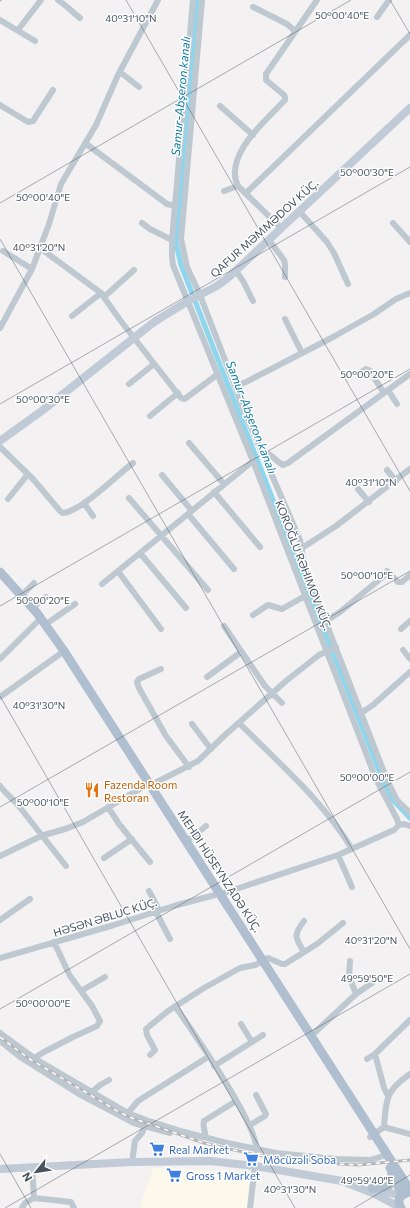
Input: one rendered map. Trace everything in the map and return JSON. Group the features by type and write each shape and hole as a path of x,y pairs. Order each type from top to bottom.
{"main road":[{"name":"MEHDI HÜSEYNZADƏ KÜÇ.","path":"0,572 33,607 60,654 187,842 218,894"},
{"name":"MEHDI HÜSEYNZADƏ KÜÇ.","path":"0,579 42,623 148,785 372,1135 407,1180 406,1194"},
{"name":"MEHDI HÜSEYNZADƏ KÜÇ.","path":"261,962 311,1036 372,1135 392,1173 406,1194"},
{"path":"372,1188 384,1188 388,1186 392,1182 392,1173"},
{"path":"401,1208 399,1201 406,1194"}],"street":[{"path":"18,30 41,0"},
{"path":"58,0 65,4 80,18"},
{"path":"0,328 32,269 62,184 96,124 120,72 158,0"},
{"name":"KOROĞLU RƏHIMOV KÜÇ.","path":"193,0 172,240 173,265 253,461 376,779 399,825"},
{"name":"KOROĞLU RƏHIMOV KÜÇ.","path":"202,0 181,240 187,267 200,295 242,406 302,548 304,563 390,787 402,806 410,814"},
{"path":"281,228 238,186 234,177 237,159 241,150 285,100 284,95 268,83 265,77 266,74 317,0"},
{"path":"377,17 389,0"},
{"path":"253,7 287,24 296,31"},
{"path":"0,20 35,41"},
{"path":"246,193 394,48 410,35"},
{"path":"120,72 139,87"},
{"path":"0,105 28,122 33,121 53,90"},
{"path":"220,106 253,135"},
{"name":"QAFUR MƏMMƏDOV KÜÇ.","path":"188,301 217,286 236,271 410,108"},
{"path":"85,143 167,204 175,206"},
{"path":"224,191 238,186"},
{"path":"300,212 334,253 348,284"},
{"path":"142,223 150,229 172,240"},
{"path":"393,223 410,242"},
{"path":"268,240 284,260 285,277"},
{"path":"40,248 102,295 181,398 184,399 218,374"},
{"path":"3,251 32,269"},
{"path":"72,316 134,270"},
{"path":"236,271 253,301"},
{"path":"235,386 246,382 352,327 396,299 409,296"},
{"path":"0,441 43,410 154,322 188,301"},
{"path":"285,319 302,353"},
{"path":"129,384 154,364"},
{"path":"359,373 366,369 369,370 397,404"},
{"path":"261,451 270,454 283,465 288,463 410,374"},
{"path":"150,416 178,393"},
{"path":"189,443 224,484"},
{"path":"0,447 28,474 63,513 73,510 84,503 133,462"},
{"path":"102,584 253,461"},
{"path":"302,548 369,502 410,469"},
{"path":"387,470 396,481"},
{"path":"8,499 28,474"},
{"path":"162,475 234,569"},
{"path":"358,489 369,502"},
{"path":"214,492 260,547"},
{"path":"129,498 160,536 208,590"},
{"path":"84,503 93,516"},
{"path":"140,553 186,608"},
{"path":"326,621 340,612 385,575 387,571 398,582 409,579"},
{"path":"120,574 161,629"},
{"path":"22,595 34,584"},
{"path":"253,614 268,605 282,609 305,596"},
{"path":"33,607 46,597"},
{"path":"0,659 42,623 75,604"},
{"path":"401,630 410,621"},
{"path":"224,626 265,686 282,703"},
{"path":"0,856 41,836 83,822 148,785 189,767 198,761 286,681 326,651 336,647"},
{"path":"403,650 410,660"},
{"path":"207,677 241,652"},
{"path":"0,697 60,654"},
{"path":"161,669 139,679 137,682 166,736 189,767"},
{"path":"362,713 374,705 410,672"},
{"path":"239,723 316,800 341,832 352,849"},
{"path":"192,724 211,749"},
{"path":"0,786 5,794 12,798 18,805 66,866"},
{"path":"108,807 119,824 150,862"},
{"path":"399,825 409,824"},
{"name":"HƏSƏN ƏBLUC KÜÇ.","path":"0,958 177,904 218,894 338,855 394,830 399,825"},
{"path":"187,842 206,826"},
{"path":"104,858 132,839"},
{"path":"338,855 352,887"},
{"path":"149,892 170,939"},
{"path":"0,920 30,899"},
{"path":"304,921 298,928 296,936 304,952"},
{"path":"150,1056 155,1050 147,1035 146,1029 160,1017 238,970 268,958 282,964 322,940 343,923"},
{"path":"34,1058 99,1024 100,1019 65,967 54,942"},
{"path":"350,962 349,976 356,994"},
{"path":"81,991 105,977"},
{"path":"311,1036 356,994 372,983"},
{"path":"176,1006 250,1124 256,1141 256,1150"},
{"path":"367,1059 375,1054 410,1020"},
{"path":"241,1024 252,1042"},
{"path":"0,1033 34,1058 128,1113 146,1120 256,1150 336,1159 370,1160 383,1156"},
{"path":"214,1066 263,1036"},
{"path":"0,1040 20,1057 42,1072 86,1097 134,1123 170,1133"},
{"path":"375,1054 384,1088 388,1096"},
{"path":"128,1113 138,1101 208,1057"},
{"path":"384,1127 388,1096 394,1087 410,1074"},
{"path":"92,1092 109,1080"},
{"path":"250,1124 266,1114 256,1095"},
{"path":"205,1137 204,1121 236,1101"},
{"path":"132,1162 135,1141 142,1134 145,1126"},
{"path":"372,1135 384,1127 410,1134"},
{"path":"0,1169 132,1162 210,1161 255,1166 328,1178 406,1194"},
{"path":"250,1208 255,1166"},
{"path":"32,1167 34,1198"},
{"path":"353,1184 401,1208"},
{"path":"22,1208 25,1203 34,1198 71,1202 74,1208"}],"shaded area":[{"path":"153,1168 250,1172 247,1208 140,1208"}],"waterway":[{"name":"Samur-Abşeron kanalı","path":"198,0 176,243 181,265 385,786 391,798 410,818"}],"railway":[{"path":"0,1037 28,1058 119,1112 204,1143 256,1155 340,1164 358,1165 410,1160"}],"place":[{"name":"Fazenda Room Restoran","path":"92,790"},
{"name":"Real Market","path":"157,1149"},
{"name":"Möcüzəli Soba","path":"251,1159"},
{"name":"Gross 1 Market","path":"174,1175"}]}
